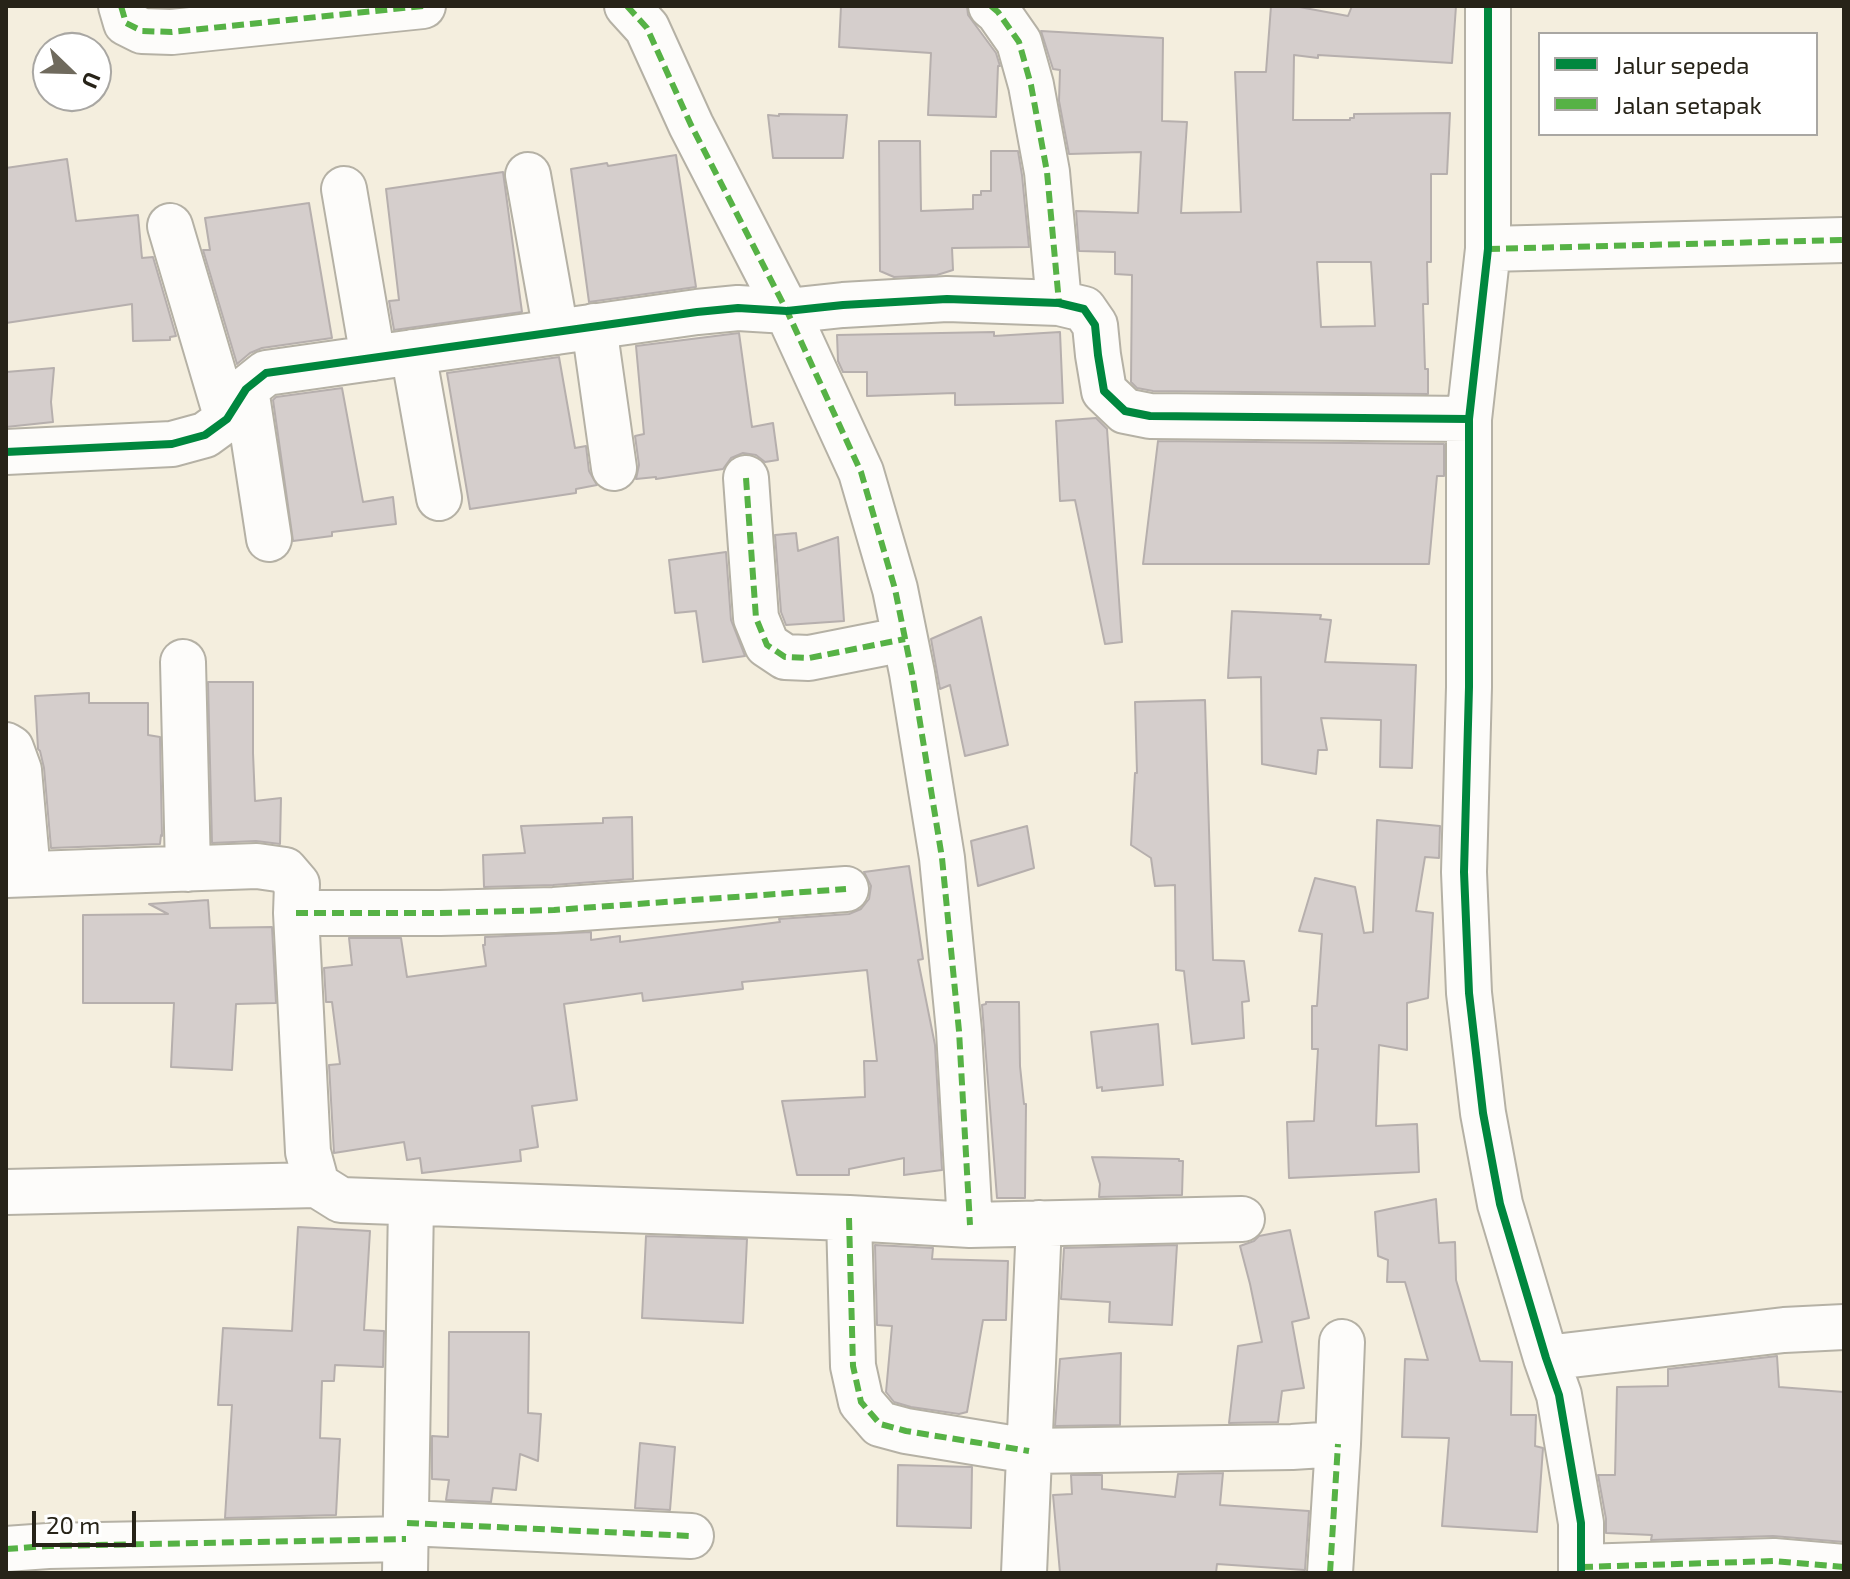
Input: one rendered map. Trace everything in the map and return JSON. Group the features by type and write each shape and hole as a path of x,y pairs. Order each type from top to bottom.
{"street":[{"path":"121,6 126,23 142,31 172,32 423,6"},
{"path":"627,6 647,28 691,125 787,311 861,472 895,589 942,858 959,1031 970,1225"},
{"path":"991,6 1019,42 1031,85 1047,172 1059,303"},
{"path":"1488,6 1488,249 1469,419 1469,687 1464,872 1469,993 1483,1113 1500,1204 1559,1395 1581,1523 1581,1570 1774,1561 1844,1567"},
{"path":"528,175 614,468"},
{"path":"344,189 439,498"},
{"path":"170,226 236,404 269,539"},
{"path":"1488,249 1844,240"},
{"path":"6,452 172,444 205,435 266,373 738,308 787,311 947,299 1059,303 1084,309 1095,325 1104,391 1125,411 1150,416 1469,419"},
{"path":"746,478 756,618 767,645 785,657 809,658 905,639"},
{"path":"183,662 188,869"},
{"path":"6,745 11,748 19,770 17,875 257,866 285,870 297,884 308,1152 317,1185"},
{"path":"296,913 554,910 846,889"},
{"path":"6,1192 317,1185 341,1200 970,1225 1242,1219"},
{"path":"406,1545 411,1203"},
{"path":"849,1218 853,1366 861,1402 880,1424 1029,1451 1338,1444"},
{"path":"1024,1573 1039,1223"},
{"path":"1546,1358 1784,1330 1844,1327"},
{"path":"1330,1573 1342,1342"},
{"path":"6,1549 48,1546 406,1545 691,1536"}],"building":[{"path":"841,6 967,6 968,15 996,53 1000,66 996,117 928,115 931,53 839,47"},
{"path":"1271,6 1294,6 1348,16 1352,6 1456,6 1452,63 1294,55 1293,120 1350,120 1354,114 1450,113 1447,174 1431,174 1431,262 1427,262 1428,304 1423,304 1428,394 1153,391 1137,388 1131,382 1132,275 1115,274 1115,252 1079,251 1076,211 1138,213 1141,152 1069,154 1059,101 1060,70 1053,69 1041,31 1163,38 1162,121 1187,122 1181,213 1241,212 1235,72 1266,72","holes":["1317,262 1371,262 1375,326 1321,327"]},
{"path":"768,115 847,115 843,158 773,158"},
{"path":"879,141 920,141 921,211 973,209 973,195 991,191 991,151 1018,151 1029,247 952,248 953,270 937,275 894,277 880,271"},
{"path":"676,155 696,287 589,302 571,169"},
{"path":"67,159 76,221 138,215 142,258 153,257 176,336 170,337 170,340 133,341 132,304 6,323 6,168"},
{"path":"503,172 522,312 394,330 389,301 399,300 386,189"},
{"path":"309,203 332,338 262,348 237,364 203,250 210,250 205,218"},
{"path":"994,332 994,336 1060,332 1063,403 955,405 955,393 867,396 867,372 843,372 838,361 837,335"},
{"path":"739,333 752,427 773,423 778,460 765,462 756,455 743,453 731,458 723,469 636,479 639,465 635,436 644,434 636,346"},
{"path":"559,357 575,448 586,446 589,471 597,485 576,489 576,493 470,509 447,373"},
{"path":"54,368 53,422 6,427 6,372"},
{"path":"342,388 363,502 393,497 396,524 332,532 332,536 293,541 273,400 276,397"},
{"path":"1096,418 1107,429 1122,642 1105,644 1075,500 1060,501 1056,421"},
{"path":"1158,441 1444,444 1444,476 1437,476 1429,564 1143,564"},
{"path":"796,533 798,551 838,537 844,621 786,625 781,612 775,535"},
{"path":"726,552 731,620 745,656 703,662 696,611 675,613 669,560"},
{"path":"1232,611 1321,615 1320,619 1331,620 1325,662 1416,665 1412,768 1380,767 1381,720 1321,718 1327,750 1318,750 1316,774 1262,764 1261,677 1228,678"},
{"path":"981,617 1008,745 965,756 950,685 940,689 931,639"},
{"path":"208,682 253,682 255,801 281,798 280,844 256,841 212,843"},
{"path":"89,693 89,703 148,703 148,735 160,737 160,844 51,848 44,768 38,749 35,696"},
{"path":"1205,700 1213,960 1244,961 1249,1001 1242,1002 1244,1038 1192,1044 1184,971 1176,970 1175,885 1155,886 1151,858 1131,845 1137,773 1135,702"},
{"path":"632,817 633,879 484,887 483,855 525,853 521,826 603,823 603,818"},
{"path":"1377,820 1440,826 1439,858 1425,857 1416,911 1433,913 1428,998 1407,1003 1407,1050 1379,1045 1376,1126 1417,1124 1419,1172 1289,1178 1287,1122 1314,1121 1318,1049 1312,1049 1312,1006 1317,1006 1322,934 1299,931 1315,878 1355,887 1364,933 1373,932"},
{"path":"1027,826 1034,868 978,886 971,841"},
{"path":"909,866 923,959 918,960 935,1045 942,1170 904,1175 904,1158 849,1169 849,1175 797,1175 782,1101 865,1097 864,1061 877,1061 867,970 742,982 743,989 643,1001 642,993 564,1004 577,1100 532,1106 538,1147 520,1150 521,1161 422,1173 420,1158 407,1160 404,1142 334,1153 329,1065 340,1064 332,1002 326,1002 324,968 352,965 349,938 401,938 407,977 486,966 485,937 591,932 591,940 620,936 620,942 780,922 779,919 849,914 861,909 869,899 871,886 864,872"},
{"path":"208,900 210,928 272,927 276,1003 236,1004 232,1070 171,1067 174,1003 83,1003 83,915 168,914 149,904"},
{"path":"986,1002 1019,1002 1020,1066 1026,1104 1025,1198 997,1198 982,1005"},
{"path":"1158,1024 1163,1085 1102,1091 1102,1087 1097,1088 1091,1032"},
{"path":"1092,1157 1179,1159 1183,1161 1182,1195 1099,1197 1100,1184"},
{"path":"1436,1199 1439,1243 1455,1242 1456,1280 1480,1361 1512,1362 1511,1415 1536,1415 1535,1446 1543,1448 1537,1532 1442,1526 1449,1438 1402,1437 1405,1359 1428,1360 1405,1282 1387,1282 1388,1260 1378,1256 1375,1212"},
{"path":"298,1227 370,1231 364,1330 384,1331 383,1367 335,1365 334,1381 322,1381 320,1438 340,1439 336,1515 225,1518 232,1405 218,1405 223,1328 292,1331"},
{"path":"1290,1230 1309,1318 1292,1322 1304,1388 1282,1391 1278,1422 1229,1423 1238,1346 1262,1342 1240,1246 1259,1236"},
{"path":"646,1236 747,1239 743,1323 642,1318"},
{"path":"875,1245 933,1248 932,1259 1008,1261 1006,1320 983,1320 967,1412 959,1414 911,1407 894,1402 886,1392 892,1326 877,1325"},
{"path":"1177,1245 1172,1325 1109,1322 1110,1302 1061,1299 1064,1248"},
{"path":"449,1332 529,1332 528,1413 541,1414 538,1461 520,1454 516,1490 493,1488 491,1502 446,1500 449,1480 432,1479 432,1436 448,1437"},
{"path":"1121,1353 1120,1425 1055,1426 1060,1359"},
{"path":"1777,1356 1779,1387 1844,1392 1844,1542 1773,1536 1651,1540 1652,1535 1606,1533 1598,1475 1615,1475 1617,1387 1668,1386 1668,1369"},
{"path":"640,1443 675,1447 670,1510 635,1508"},
{"path":"898,1465 972,1467 971,1528 897,1526"},
{"path":"1223,1473 1220,1505 1309,1511 1305,1570 1217,1564 1216,1573 1060,1573 1053,1495 1072,1494 1071,1475 1102,1475 1102,1489 1175,1497 1178,1474"}],"marked path":[{"path":"121,6 126,23 142,31 172,32 423,6"},
{"path":"627,6 647,28 691,125 787,311 861,472 895,589 942,858 959,1031 970,1225"},
{"path":"991,6 1019,42 1031,85 1047,172 1059,303"},
{"path":"1488,249 1844,240"},
{"path":"746,478 756,618 767,645 785,657 809,658 905,639"},
{"path":"296,913 554,910 846,889"},
{"path":"849,1218 853,1366 861,1402 880,1424 1029,1451"},
{"path":"1330,1573 1338,1444"},
{"path":"407,1523 691,1536"},
{"path":"6,1549 406,1539"},
{"path":"1581,1567 1774,1561 1844,1567"}],"cycle path":[{"path":"1488,6 1488,249 1469,419 1469,687 1464,872 1469,993 1483,1113 1500,1204 1559,1395 1581,1523 1581,1573"},
{"path":"6,452 172,444 205,435 227,419 246,389 266,373 697,312 738,308 787,311 947,299 1059,303 1084,309 1095,325 1104,391 1125,411 1150,416 1469,419"}]}
